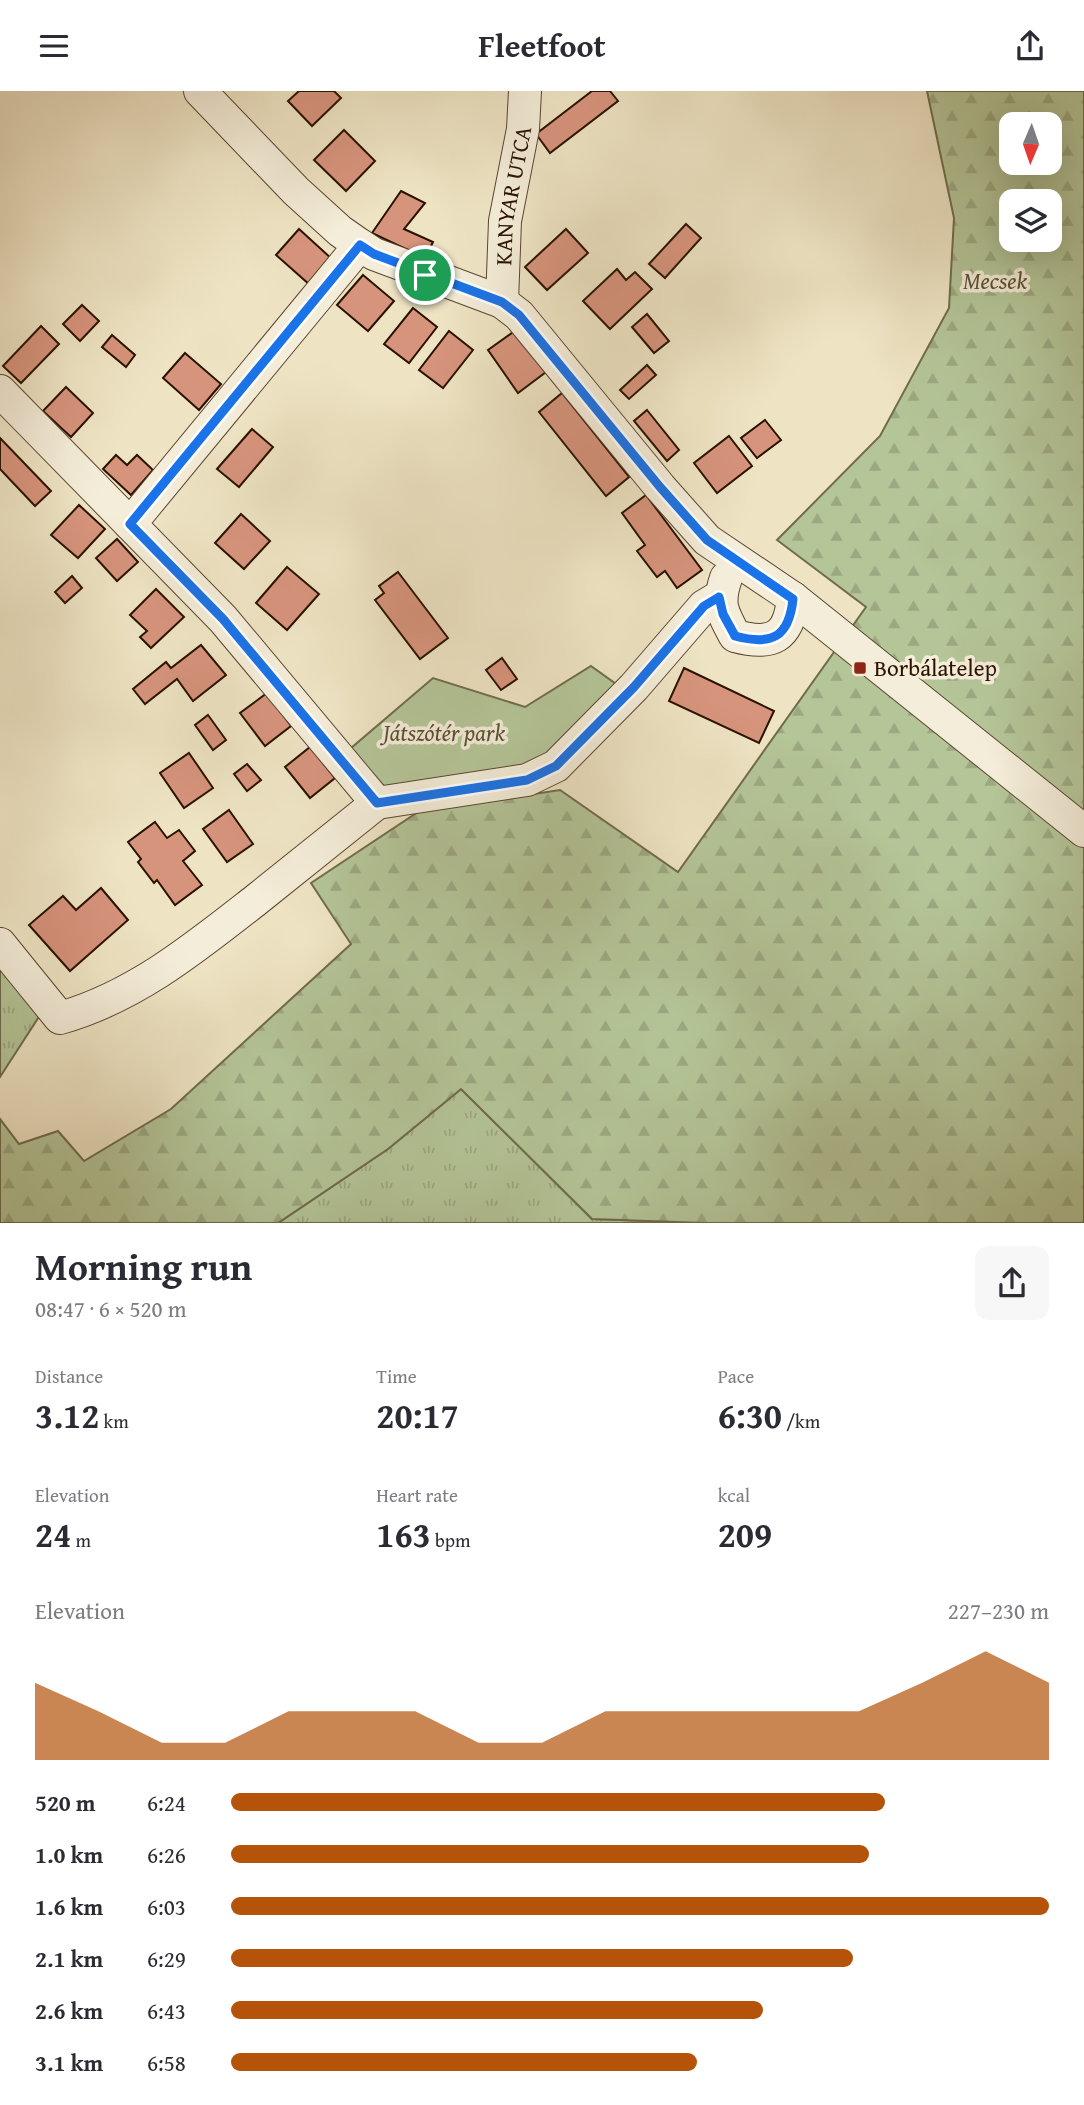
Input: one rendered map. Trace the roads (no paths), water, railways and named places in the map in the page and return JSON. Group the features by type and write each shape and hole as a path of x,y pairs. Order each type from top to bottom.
{"street":[{"path":"200,91 296,191 340,231 374,254 502,302 519,315 707,540 793,599 1084,831"},
{"name":"KANYAR UTCA","path":"502,302 505,221 523,129 525,91"},
{"path":"130,524 360,245"},
{"path":"0,391 223,619 377,803"},
{"path":"0,944 60,1018 79,1013 150,979 194,949 377,803 527,780 556,766 634,687 704,606 719,597 735,560"},
{"path":"719,597 723,614 735,636 753,641 772,639 783,631 791,619 793,599"}],"place":[{"name":"Borbálatelep","path":"860,668"}],"park label":[{"name":"Mecsek","path":"995,281"},
{"name":"Játszótér park","path":"444,733"}]}
